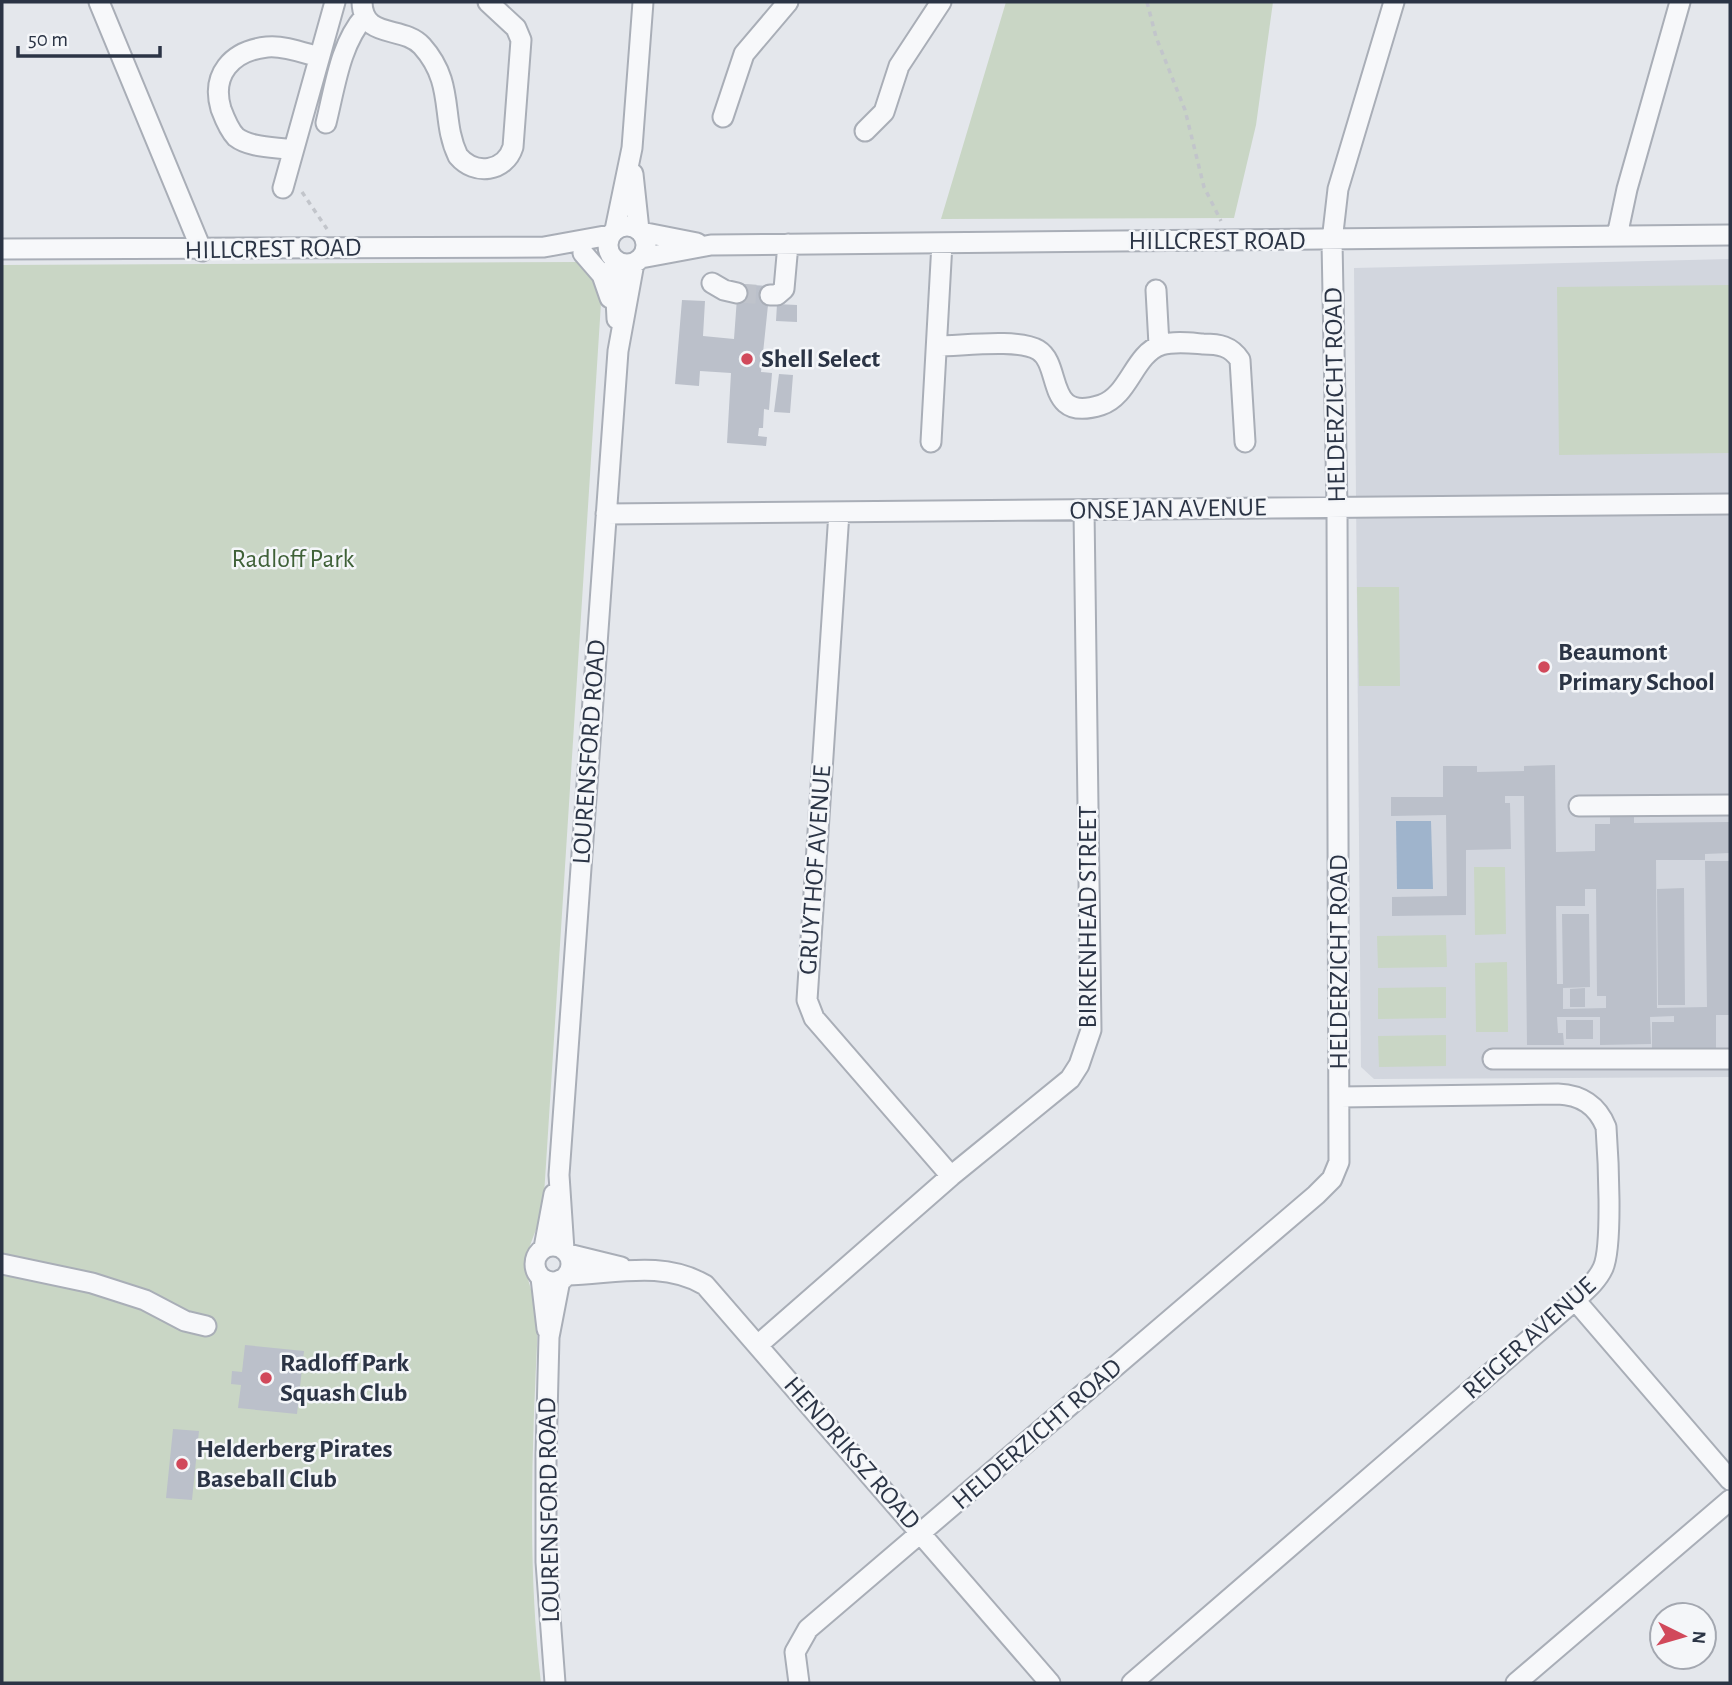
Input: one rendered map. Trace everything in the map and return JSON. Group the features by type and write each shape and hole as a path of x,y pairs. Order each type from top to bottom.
{"street":[{"path":"99,2 202,251"},
{"path":"286,178 335,2"},
{"path":"326,122 346,45 364,9 377,29 409,37 421,46 445,86 458,156 474,167 495,168 507,160 513,147 521,46 516,28 488,2"},
{"name":"LOURENSFORD ROAD","path":"640,231 634,191 632,148 643,2"},
{"path":"723,117 744,54 788,2"},
{"name":"HELDERZICHT ROAD","path":"799,1683 794,1662 802,1636 1332,1179 1340,1149 1340,1097 1337,508 1332,241 1338,189 1394,2"},
{"path":"1617,236 1627,189 1680,2"},
{"path":"864,131 884,112 899,66 936,3"},
{"path":"293,150 249,143 236,136 223,117 217,95 217,79 226,66 267,47 319,57"},
{"name":"LOURENSFORD ROAD","path":"544,1248 559,1175 606,514 618,321 612,245 632,148"},
{"path":"634,191 651,219 669,237"},
{"path":"625,226 640,231 646,243 638,260 623,264 612,245 625,226"},
{"name":"HILLCREST ROAD","path":"640,231 705,245"},
{"name":"HILLCREST ROAD","path":"638,260 705,245 1232,242 1730,235"},
{"path":"931,442 942,243"},
{"path":"770,295 777,295 784,289 788,244"},
{"name":"HILLCREST ROAD","path":"2,249 202,251 612,245"},
{"name":"HILLCREST ROAD","path":"544,247 583,253 612,245"},
{"path":"583,253 602,275 618,321"},
{"name":"LOURENSFORD ROAD","path":"618,321 627,311 638,260"},
{"path":"712,283 737,293"},
{"path":"1156,290 1159,345"},
{"path":"937,346 1016,345 1037,350 1045,356 1058,395 1072,405 1090,406 1110,400 1159,345 1213,344 1235,352 1240,360 1244,377 1245,442"},
{"name":"ONSE JAN AVENUE","path":"606,514 1730,504"},
{"name":"BIRKENHEAD STREET","path":"759,1344 951,1176 1070,1079 1079,1065 1091,1030 1084,510"},
{"name":"GRUYTHOF AVENUE","path":"839,512 807,1000 814,1018 951,1176"},
{"path":"1579,806 1730,805"},
{"path":"1493,1059 1730,1059"},
{"name":"REIGER AVENUE","path":"1132,1683 1575,1300 1596,1280 1605,1265 1606,1127 1593,1106 1583,1099 1558,1094 1340,1097"},
{"name":"LOURENSFORD ROAD","path":"559,1175 566,1252"},
{"path":"554,1246 566,1252 571,1265 556,1277 535,1262 544,1248 554,1246"},
{"name":"HENDRIKSZ ROAD","path":"566,1252 628,1269"},
{"path":"2,1264 92,1283 145,1300 185,1321 206,1326"},
{"name":"HENDRIKSZ ROAD","path":"556,1277 628,1269 673,1272 692,1277 705,1285 723,1302 1050,1683"},
{"name":"LOURENSFORD ROAD","path":"555,1683 546,1562 549,1337 556,1277"},
{"path":"1575,1300 1730,1480"},
{"path":"1516,1683 1730,1500"}],"path":[{"path":"1147,2 1156,37 1185,110 1204,187 1232,242"},
{"path":"286,178 340,249"}],"shaded area":[{"name":"Beaumont Primary School","path":"1730,259 1730,1077 1374,1079 1361,1067 1354,268"}],"green space":[{"path":"1006,2 1273,2 1256,125 1234,218 941,219"},
{"name":"Radloff Park","path":"579,262 601,288 601,303 543,1211 526,1262 538,1317 532,1549 541,1683 2,1683 2,265"},
{"path":"1730,285 1730,453 1559,455 1557,287"},
{"path":"1357,587 1399,587 1400,686 1359,686"},
{"path":"1474,867 1505,867 1506,934 1475,935"},
{"path":"1446,935 1447,967 1378,968 1377,936"},
{"path":"1507,962 1508,1032 1476,1032 1475,963"},
{"path":"1446,987 1446,1018 1378,1019 1378,988"},
{"path":"1446,1035 1446,1066 1379,1067 1378,1036"}],"water":[{"path":"1396,821 1431,821 1433,889 1397,889"}],"building":[{"name":"Shell Select","path":"738,284 770,286 761,372 772,373 769,410 764,409 763,428 759,428 758,436 767,437 766,446 727,443 731,373 700,371 699,386 675,384 682,300 705,301 703,336 734,339"},
{"path":"777,304 797,305 797,322 776,321"},
{"path":"779,374 793,375 790,413 774,412"},
{"path":"1555,765 1556,852 1595,851 1595,824 1610,824 1610,815 1634,815 1634,823 1730,822 1730,853 1705,854 1705,860 1656,860 1657,1008 1707,1007 1705,861 1730,861 1730,1015 1716,1015 1716,1048 1652,1049 1652,1022 1674,1022 1674,1016 1650,1017 1651,1044 1600,1045 1600,1017 1557,1017 1558,1033 1563,1033 1564,1045 1527,1045 1524,796 1505,796 1505,803 1510,803 1511,849 1466,850 1466,915 1392,916 1392,897 1447,896 1446,815 1391,816 1391,797 1443,797 1443,766 1477,766 1477,772 1524,771 1524,766","holes":["1585,889 1596,889 1597,996 1606,996 1606,1008 1563,1009 1563,988 1590,987 1589,914 1562,914 1563,984 1557,984 1556,906 1585,906"]},
{"path":"1684,888 1685,1005 1658,1005 1657,889"},
{"path":"1585,988 1585,1007 1570,1007 1570,989"},
{"path":"1566,1020 1593,1020 1593,1039 1566,1039"},
{"name":"Radloff Park Squash Club","path":"245,1345 304,1351 297,1414 238,1408 241,1385 231,1384 232,1371 242,1372"},
{"name":"Helderberg Pirates Baseball Club","path":"173,1429 199,1431 192,1500 166,1498"}],"tunnel":[{"path":"737,293 770,295"}],"place":[{"name":"Shell Select","path":"747,359"},
{"name":"Beaumont Primary School","path":"1544,667"},
{"name":"Radloff Park Squash Club","path":"266,1378"},
{"name":"Helderberg Pirates Baseball Club","path":"182,1464"}]}
